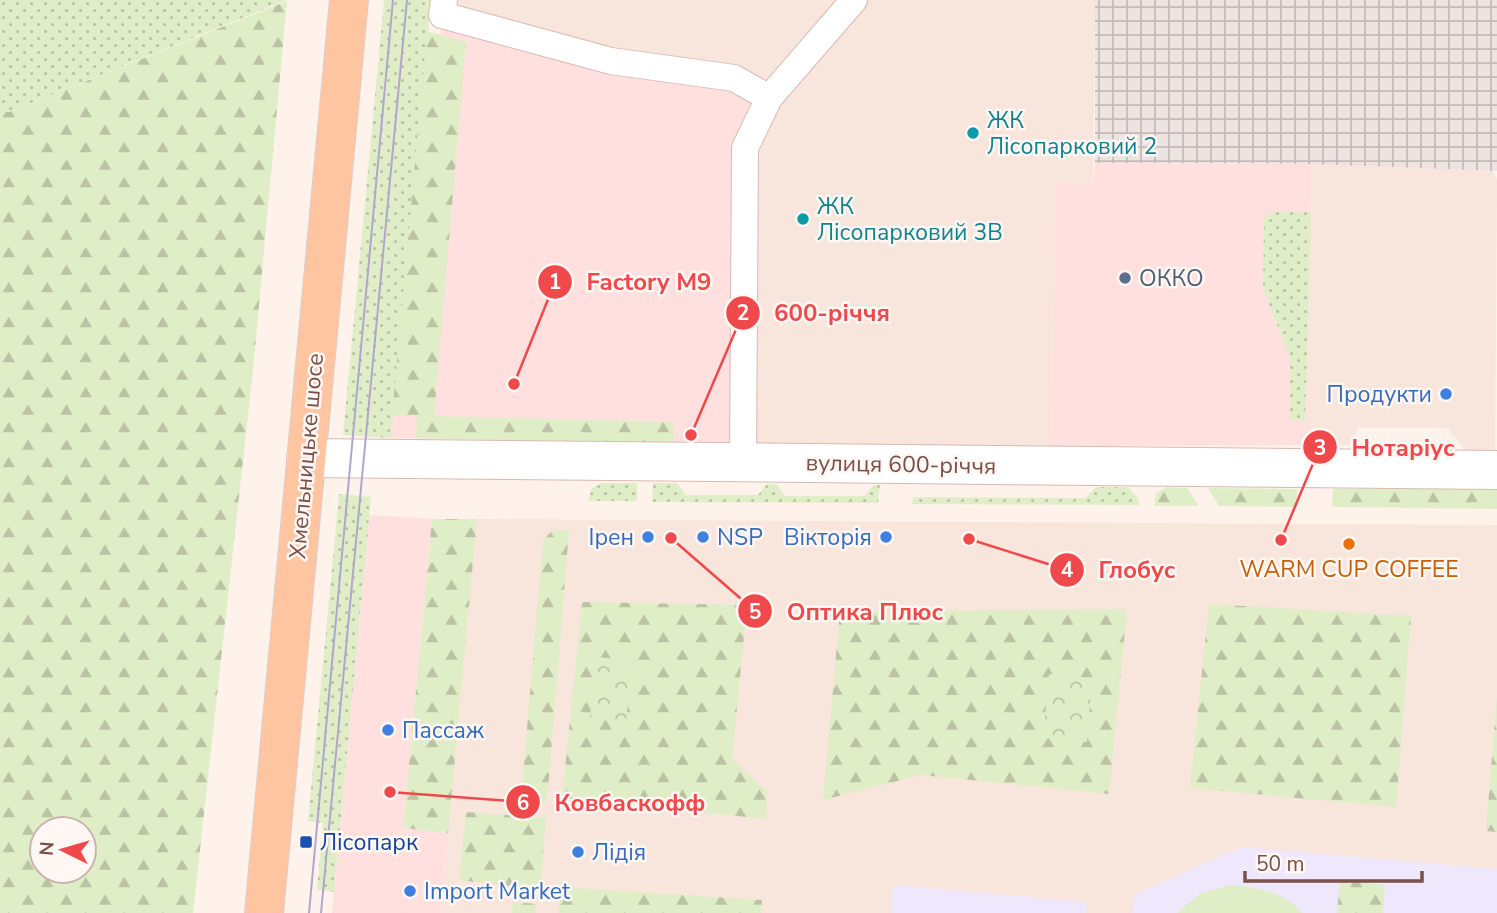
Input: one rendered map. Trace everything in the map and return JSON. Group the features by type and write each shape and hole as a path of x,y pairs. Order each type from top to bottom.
{"main road":[{"name":"Хмельницьке шосе","path":"264,913 349,0"},
{"name":"вулиця 600-річчя","path":"306,458 1497,470"}],"street":[{"path":"444,0 442,15 611,61 734,78 769,98"},
{"path":"743,462 745,148 769,98 854,0"}],"shaded area":[{"path":"444,0 1095,0 1093,185 1056,185 1051,446 743,444 442,15"},
{"path":"1095,0 1497,0 1497,171 1311,164 1095,163"},
{"path":"442,15 769,98 745,148 743,444 391,438 392,416 410,397"},
{"path":"1095,163 1311,164 1304,445 1051,446 1056,184 1093,185"},
{"path":"1311,164 1493,171 1497,180 1495,452 1466,452 1448,428 1358,428 1349,445 1304,445"},
{"path":"369,515 432,519 403,828 448,833 440,913 332,913"},
{"path":"477,519 1497,525 1497,913 440,913"},
{"path":"1241,847 1497,869 1497,913 1132,913 1134,895"},
{"path":"893,885 1087,902 1086,913 891,913"}],"green space":[{"path":"0,0 287,0 9,112 0,112"},
{"path":"384,0 431,0 391,438 343,435"},
{"path":"287,1 253,370 193,913 0,913 0,112 9,112"},
{"path":"427,31 466,42 434,416 674,422 673,444 416,438 417,416 392,416"},
{"path":"1272,212 1311,212 1305,421 1290,420 1290,357 1263,289 1264,218"},
{"path":"602,483 637,483 637,501 588,501 592,488"},
{"path":"653,483 677,483 686,495 758,495 767,484 777,484 785,496 864,496 874,485 880,485 878,503 652,502"},
{"path":"1096,487 1128,487 1139,499 1139,505 912,504 913,497 1085,498"},
{"path":"1166,487 1187,488 1199,506 1154,506 1156,493"},
{"path":"1208,488 1297,489 1297,507 1219,506"},
{"path":"1497,488 1497,509 1332,507 1333,489"},
{"path":"339,494 371,497 334,892 317,890 323,823 308,821"},
{"path":"432,519 477,519 448,833 403,828"},
{"path":"569,530 547,802 521,799 543,540 552,531"},
{"path":"582,602 747,605 732,759 767,792 766,819 562,798"},
{"path":"1209,604 1411,616 1396,807 1190,788"},
{"path":"1127,609 1109,794 921,775 823,800 840,611"},
{"path":"596,657 632,660 626,721 590,717"},
{"path":"1049,674 1092,678 1087,742 1043,738"},
{"path":"1497,695 1497,832 1486,831"},
{"path":"466,812 546,818 540,889 459,880"},
{"path":"1340,880 1385,885 1383,913 1337,913"},
{"path":"1231,885 1261,889 1279,895 1302,913 1177,913 1201,893"},
{"path":"559,887 762,900 761,913 559,913"},
{"path":"513,902 536,904 535,913 512,913"}],"tram line":[{"path":"309,913 393,0"},
{"path":"321,913 407,0"}],"place":[{"name":"ЖК Лісопарковий 2","path":"973,133"},
{"name":"ЖК Лісопарковий 3В","path":"803,219"},
{"name":"ОККО","path":"1125,278"},
{"name":"Factory M9","path":"514,384"},
{"name":"Продукти","path":"1446,394"},
{"name":"600-річчя","path":"691,435"},
{"name":"Ірен","path":"648,537"},
{"name":"NSP","path":"703,537"},
{"name":"Вікторія","path":"886,537"},
{"name":"Оптика Плюс","path":"671,538"},
{"name":"Глобус","path":"969,539"},
{"name":"Нотаріус","path":"1281,540"},
{"name":"WARM CUP COFFEE","path":"1349,544"},
{"name":"Пассаж","path":"388,730"},
{"name":"Ковбаскофф","path":"390,792"},
{"name":"Лісопарк","path":"306,842"},
{"name":"Лідія","path":"578,852"},
{"name":"Import Market","path":"410,891"}]}
